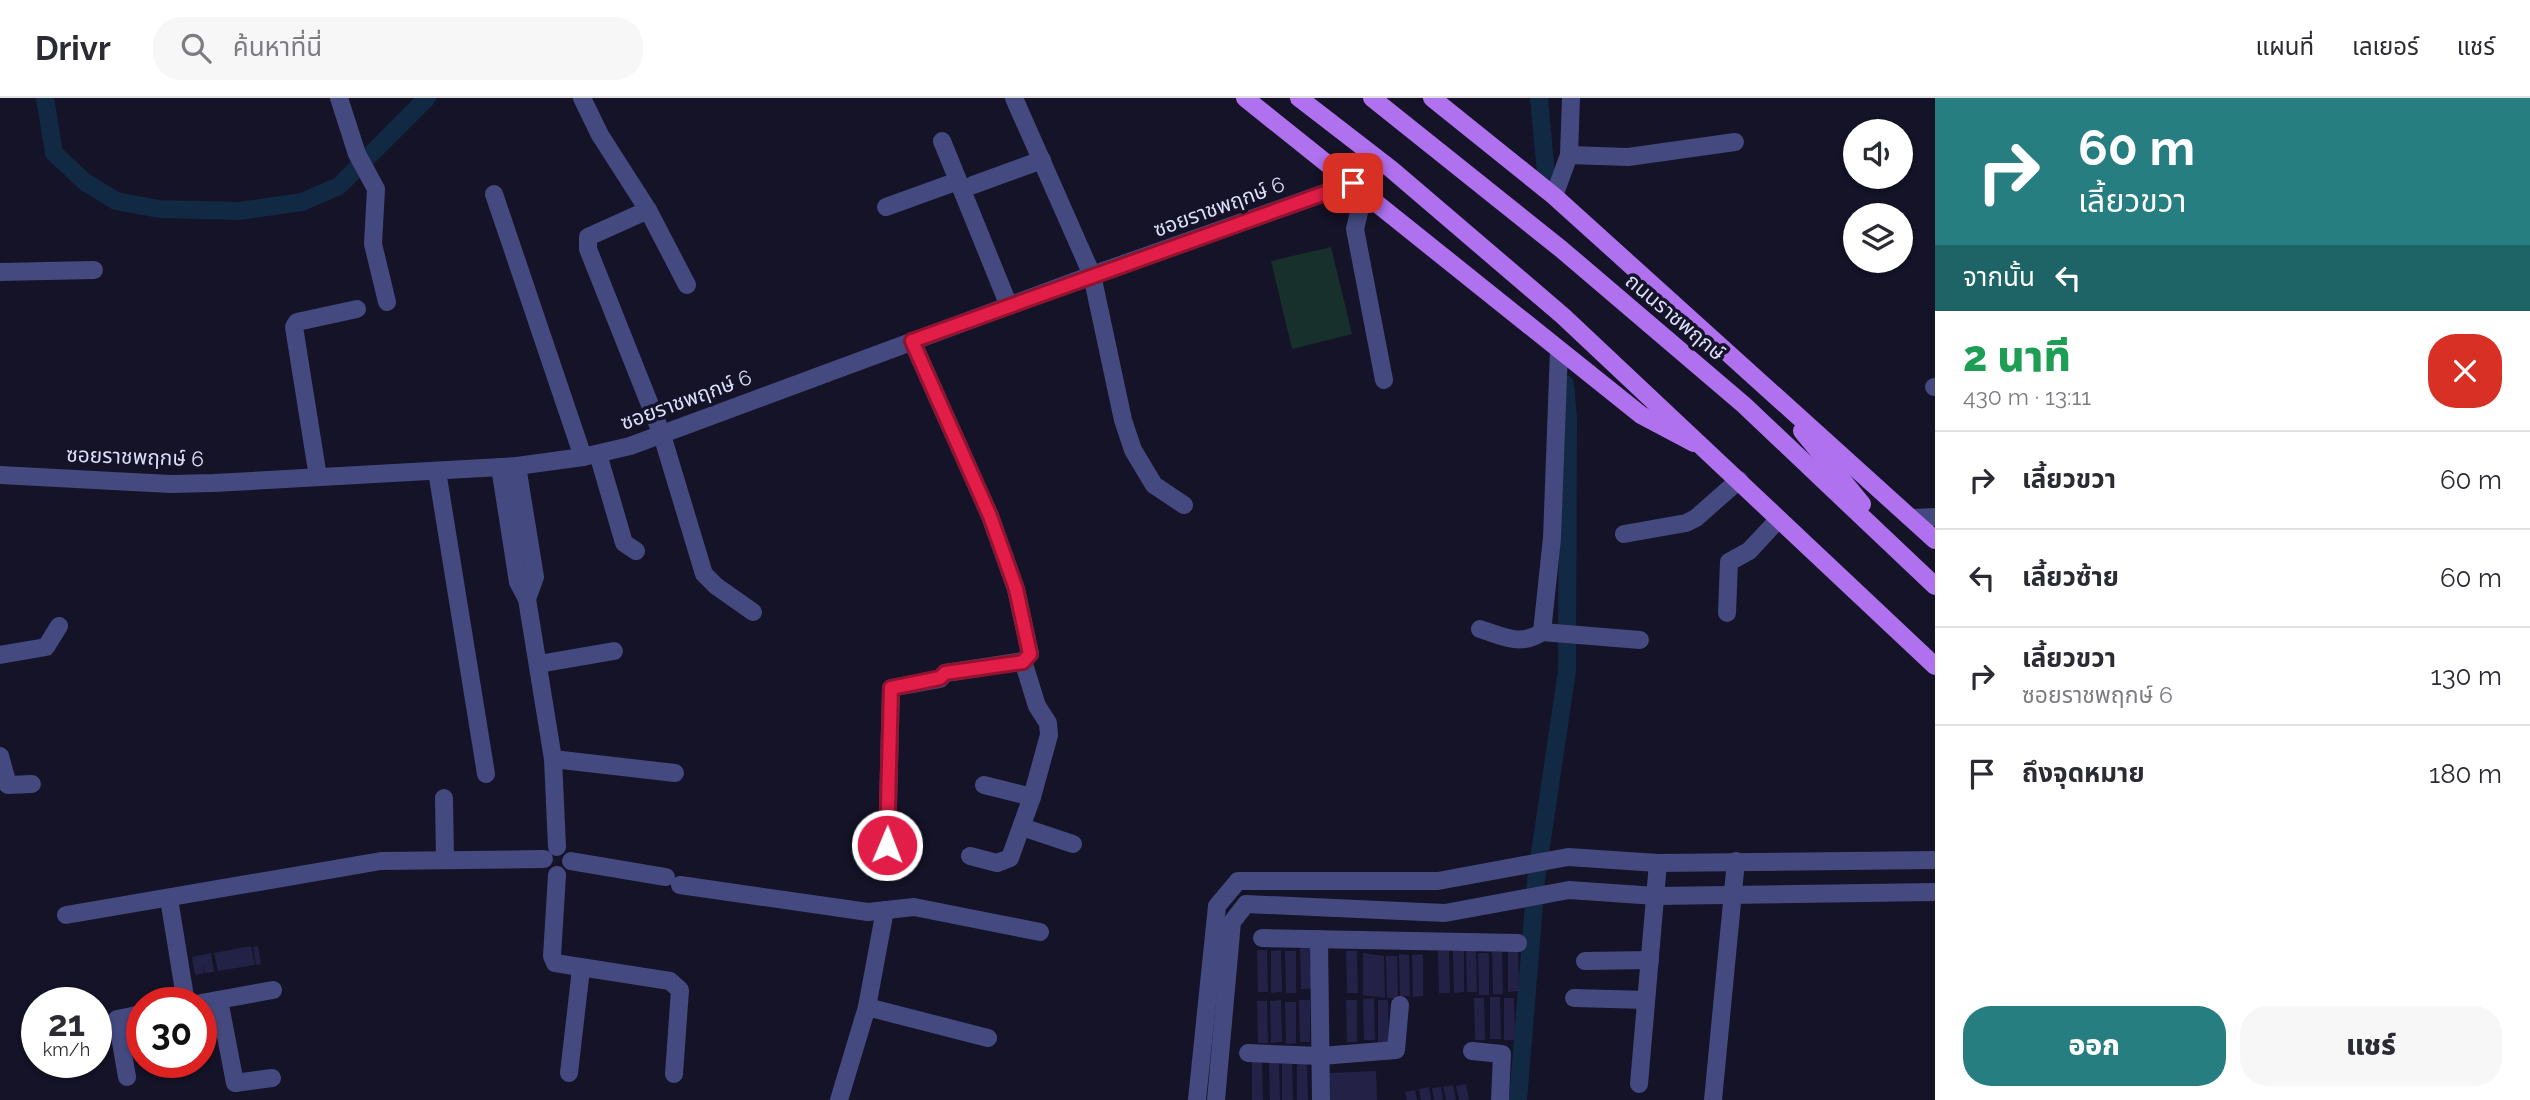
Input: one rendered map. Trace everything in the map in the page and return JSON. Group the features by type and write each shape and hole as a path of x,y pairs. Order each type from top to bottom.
{"main road":[{"path":"1245,98 1640,415 1704,448"},
{"path":"1299,98 1391,169 1524,282 1739,480 1935,666"},
{"name":"ถนนราชพฤกษ์","path":"1372,98 1561,249 1744,405 1935,586"},
{"name":"ถนนราชพฤกษ์","path":"1432,98 1554,196 1632,270 1767,387 1935,540"},
{"path":"1767,387 1906,558"}],"street":[{"path":"339,98 357,154 371,178 376,195 373,244 387,302"},
{"path":"582,98 600,135 648,211 687,285"},
{"path":"1014,98 1092,275 1123,420 1133,450 1154,485 1184,505"},
{"path":"1554,196 1569,156 1571,98"},
{"path":"942,141 966,183 1009,306"},
{"path":"1569,156 1628,157 1735,142"},
{"path":"886,207 1042,160"},
{"path":"1359,187 1355,229 1384,380"},
{"name":"ซอยราชพฤกษ์ 6","path":"0,475 170,484 509,467 591,456 662,435 1092,275 1359,187"},
{"path":"494,194 624,543 636,551"},
{"path":"648,211 588,237 587,243 662,435 705,574 716,586 753,612"},
{"path":"0,272 94,270"},
{"path":"318,477 294,327 297,322 311,317 358,309"},
{"path":"887,845 891,688 940,678 945,673 1023,662 1030,656 1016,589 964,454 912,341"},
{"path":"1542,632 1552,538 1559,350"},
{"path":"66,915 381,861 445,859 550,853 567,851 571,861 567,871 556,875 547,870 550,853 553,759 527,599 518,582 509,467"},
{"path":"437,471 486,774"},
{"path":"1624,534 1686,523 1696,518 1739,480"},
{"path":"1912,518 1935,517"},
{"path":"1727,613 1729,562 1749,551 1779,519"},
{"path":"0,655 47,647 59,626"},
{"path":"1480,629 1520,641 1532,640 1542,632 1640,640"},
{"path":"539,664 614,651"},
{"path":"970,856 997,863 1010,858 1032,797 1049,735 1048,723 1037,706 1023,662"},
{"path":"0,756 8,785 32,784"},
{"path":"553,759 675,773"},
{"path":"984,785 1032,797"},
{"path":"444,798 445,859"},
{"path":"1022,827 1073,844"},
{"path":"1197,1100 1217,906 1238,881 1438,881 1568,857 1658,863 1935,860"},
{"path":"571,861 673,881 868,912 914,907 1040,932"},
{"path":"1713,1100 1736,861"},
{"path":"1639,1084 1658,863"},
{"path":"556,875 552,956 555,963 676,984 681,997 674,1074"},
{"path":"1216,1100 1232,922 1246,904 1445,913 1569,890 1656,896 1935,892"},
{"path":"169,899 183,987"},
{"path":"839,1100 867,1007 885,910"},
{"path":"1262,938 1518,943"},
{"path":"1319,939 1321,1100"},
{"path":"1585,961 1650,960"},
{"path":"569,1073 580,969"},
{"path":"217,1001 273,990"},
{"path":"1574,998 1646,1000"},
{"path":"1248,1053 1321,1056 1396,1050 1400,1005"},
{"path":"867,1007 988,1038"},
{"path":"126,1017 117,1019 126,1071"},
{"path":"217,1025 235,1083 272,1079"},
{"path":"1472,1051 1502,1054 1500,1100"}],"green space":[{"path":"1331,247 1352,334 1292,349 1271,261"}],"building":[{"path":"251,946 255,965 218,971 214,953"},
{"path":"258,946 261,964 256,965 253,947"},
{"path":"1300,947 1311,947 1311,989 1301,989"},
{"path":"1257,950 1267,950 1268,992 1258,992"},
{"path":"1281,950 1282,992 1271,993 1271,951"},
{"path":"1466,950 1476,950 1477,992 1467,992"},
{"path":"1508,950 1518,950 1519,991 1508,992"},
{"path":"1285,951 1296,951 1296,993 1286,993"},
{"path":"1346,951 1357,951 1358,993 1347,993"},
{"path":"1438,951 1449,951 1450,993 1439,993"},
{"path":"1453,951 1464,951 1464,992 1454,993"},
{"path":"1492,952 1502,952 1503,994 1493,994"},
{"path":"211,953 214,972 205,973 203,963 204,973 195,975 192,957"},
{"path":"1363,953 1384,956 1385,998 1363,995"},
{"path":"1478,953 1489,953 1489,995 1479,995"},
{"path":"1399,954 1409,955 1410,996 1400,996"},
{"path":"1423,954 1423,996 1413,997 1412,955"},
{"path":"1386,956 1397,956 1398,998 1387,998"},
{"path":"1490,997 1500,997 1501,1039 1490,1039"},
{"path":"1374,998 1375,1040 1364,1040 1363,999"},
{"path":"1474,998 1484,998 1485,1040 1475,1040"},
{"path":"1504,998 1514,998 1515,1040 1504,1040"},
{"path":"1281,1000 1282,1042 1271,1043 1270,1001"},
{"path":"1299,1000 1310,1000 1310,1042 1300,1042"},
{"path":"1346,1000 1357,1000 1357,1042 1347,1042"},
{"path":"1378,1000 1388,1000 1389,1042 1378,1042"},
{"path":"1257,1001 1267,1001 1268,1043 1258,1043"},
{"path":"1285,1002 1296,1002 1296,1043 1286,1044"},
{"path":"1262,1058 1263,1100 1252,1100 1252,1059"},
{"path":"1269,1059 1279,1059 1280,1100 1270,1100"},
{"path":"1282,1061 1292,1061 1293,1100 1282,1100"},
{"path":"1297,1061 1307,1061 1308,1100 1297,1100"},
{"path":"1376,1071 1377,1100 1329,1100 1328,1073"},
{"path":"1466,1084 1469,1100 1459,1100 1456,1086"},
{"path":"1453,1085 1456,1100 1446,1100 1443,1087"},
{"path":"1429,1087 1431,1100 1421,1100 1419,1089"},
{"path":"1441,1087 1443,1100 1434,1100 1432,1088"},
{"path":"1415,1090 1417,1100 1407,1100 1405,1092"}],"waterway":[{"path":"45,98 54,153 85,182 116,201 159,209 239,211 302,202 339,186 427,98"},
{"path":"1539,98 1546,174"},
{"path":"1518,1100 1536,880 1567,671 1568,418 1565,384"}],"route":[{"path":"887,845 891,688 940,678 945,673 1023,662 1030,656 1016,589 990,516 912,341 1353,183"}]}
